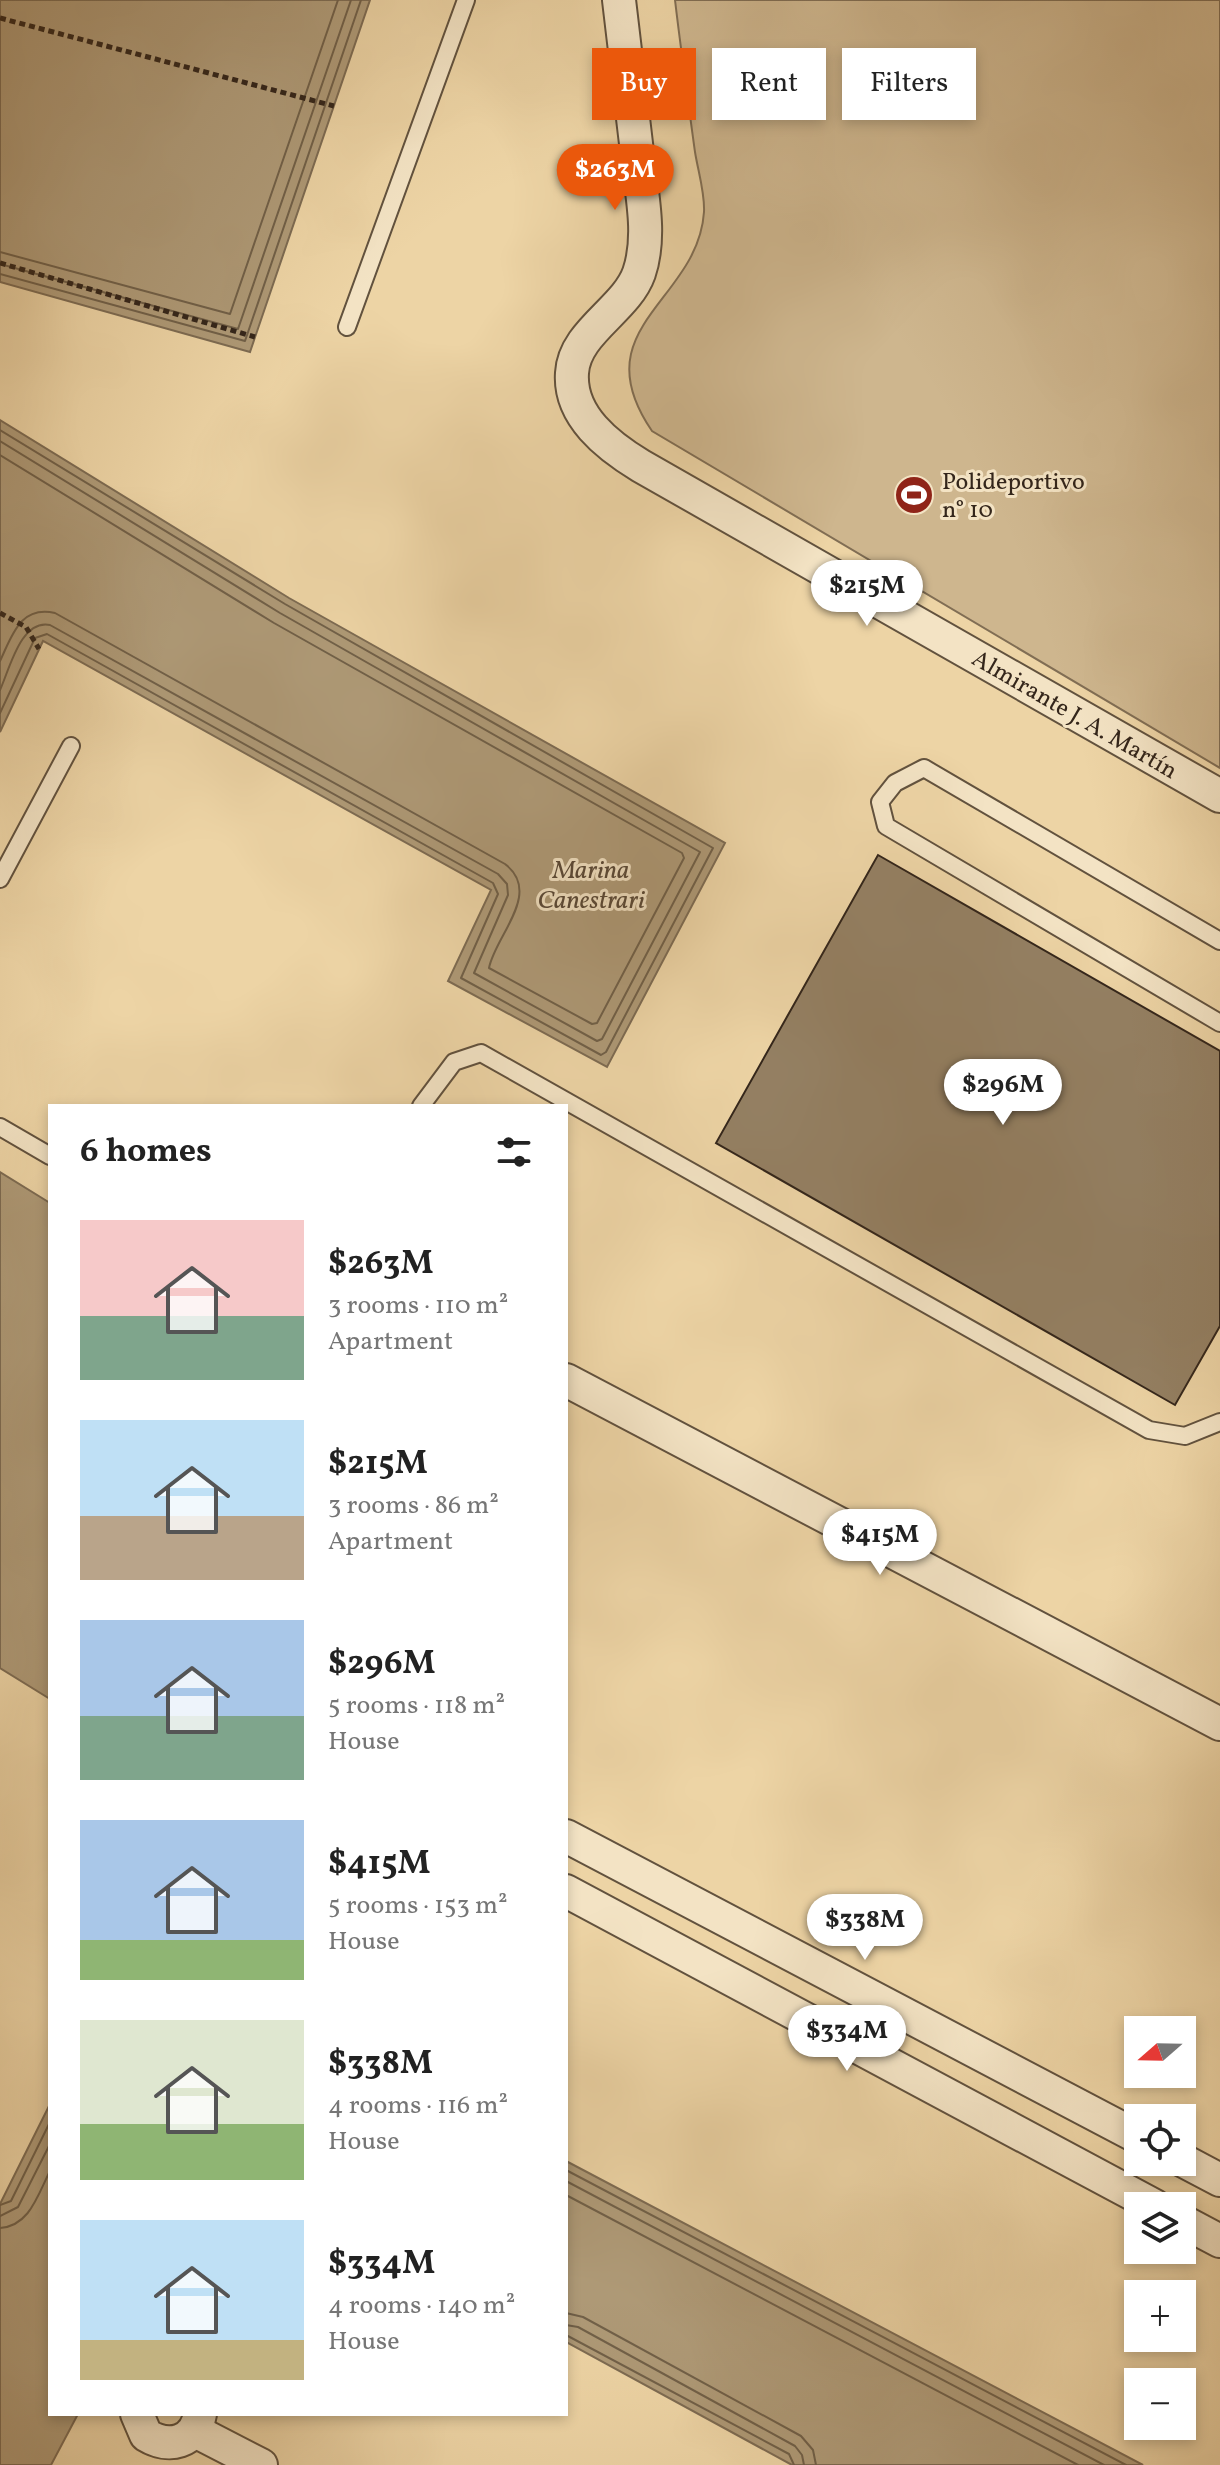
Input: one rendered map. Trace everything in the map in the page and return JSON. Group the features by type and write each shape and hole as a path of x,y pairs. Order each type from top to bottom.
{"street":[{"name":"Almirante J. A. Martín","path":"619,0 645,246 629,294 582,344 572,371 574,396 589,423 610,447 641,466 1220,796"},
{"path":"568,1381 1220,1724"},
{"path":"568,1837 1124,2130"},
{"path":"568,1892 1129,2192"},
{"path":"1196,2167 1220,2180"},
{"path":"1196,2228 1220,2241"},
{"path":"138,2416 146,2435 155,2441 177,2443 197,2422 261,2465"}],"lane":[{"path":"347,327 466,0"},
{"path":"0,879 71,746"},
{"path":"1220,941 924,768 895,783 880,802 886,826 1220,1023"},
{"path":"422,1104 454,1062 481,1053 1149,1430 1185,1436 1220,1422"},
{"path":"0,1127 48,1155"}],"path":[{"path":"0,18 334,106"},
{"path":"0,263 255,337"},
{"path":"0,613 26,627 39,649"}],"shaded area":[{"path":"675,0 1220,0 1220,768 652,431 634,395 629,366 636,340 649,316 683,270 697,243 704,212 691,120 696,120 696,48 681,48"}],"water":[{"path":"0,0 370,0 250,352 0,282"},
{"name":"Marina Canestrari","path":"0,420 289,598 725,843 607,1067 448,981 491,890 43,641 0,732"},
{"path":"0,1172 48,1202 48,1698 0,1668"},
{"path":"48,2108 48,2416 77,2416 51,2465 0,2465 0,2204"},
{"path":"568,2162 1143,2465 792,2465 568,2343"}],"building":[{"path":"878,855 1220,1051 1220,1326 1175,1405 716,1143"}],"place":[{"name":"Polideportivo n° 10","path":"914,495"}]}
